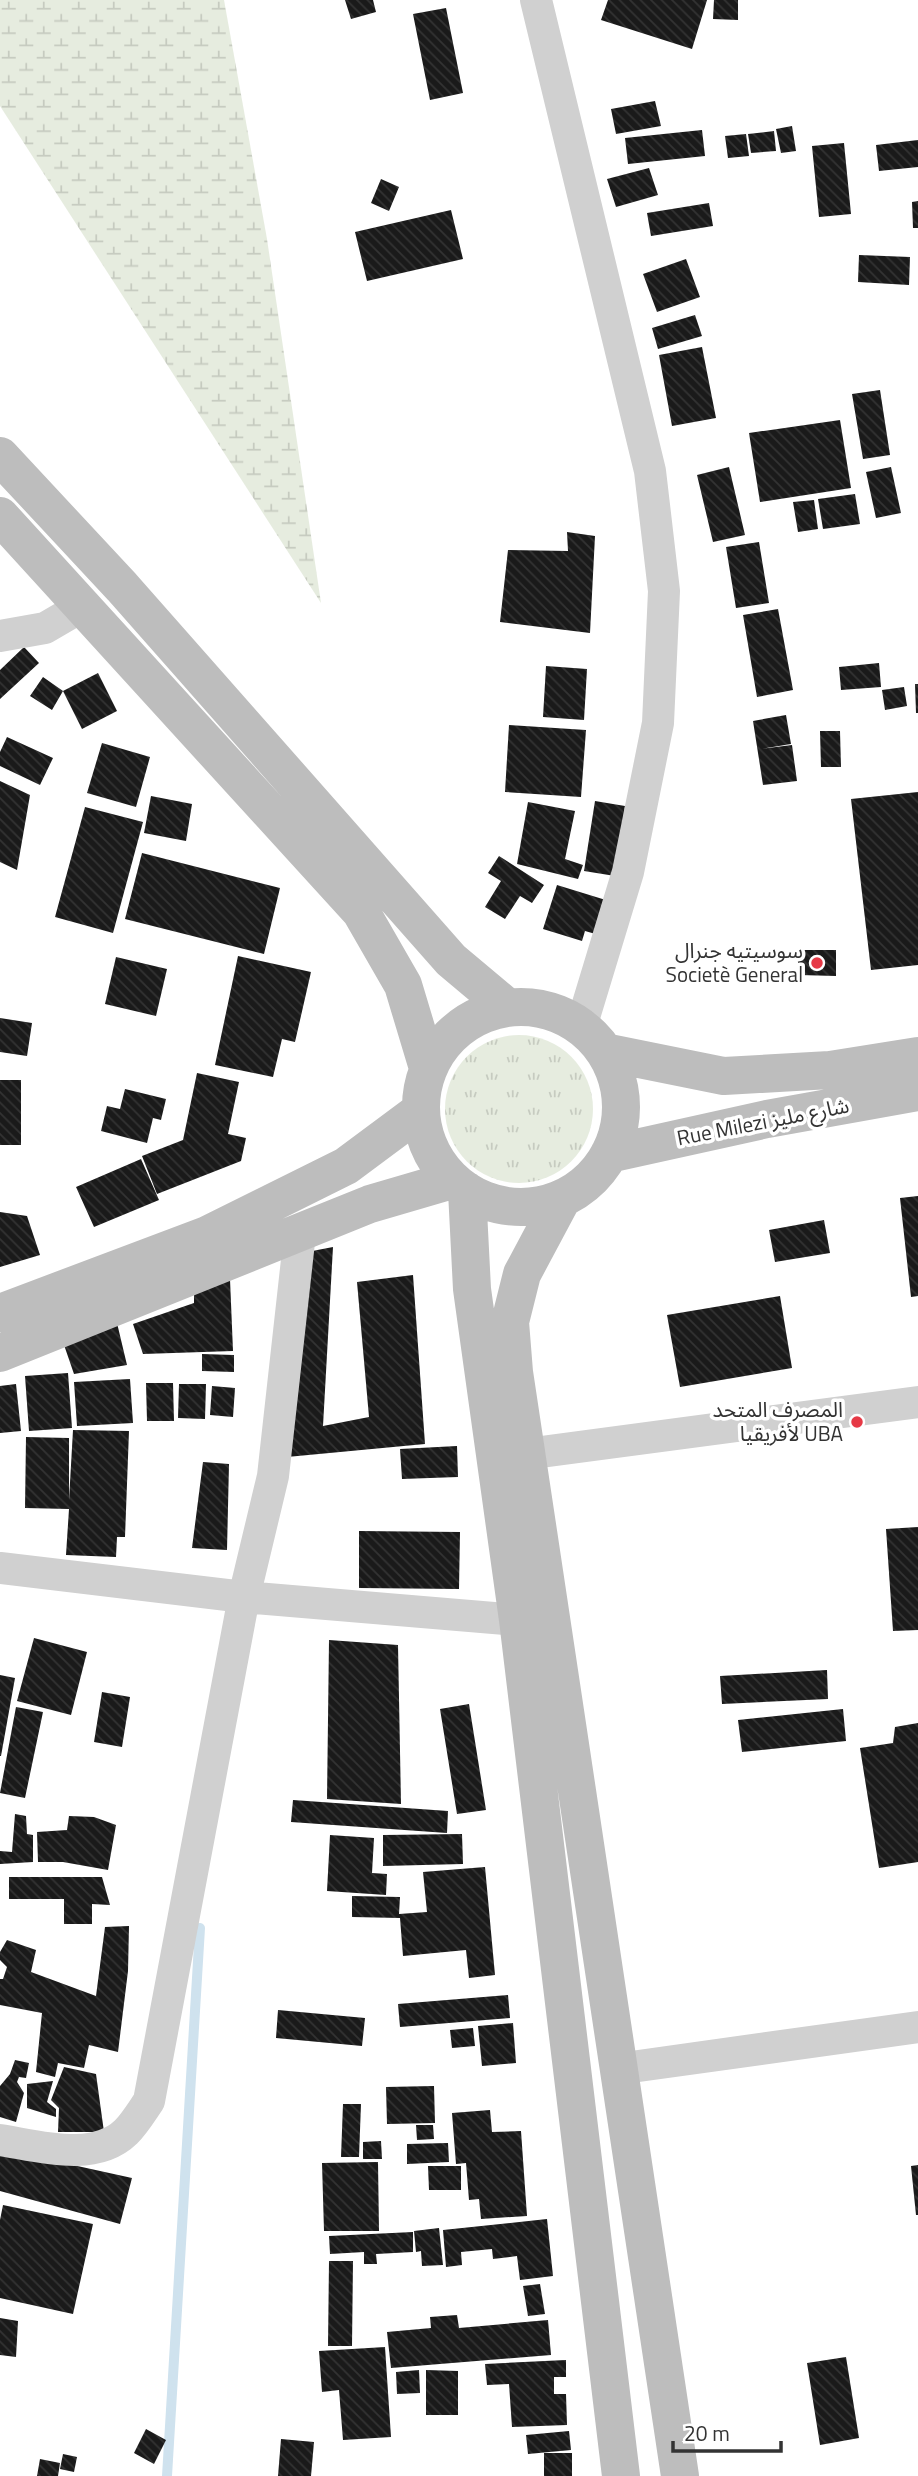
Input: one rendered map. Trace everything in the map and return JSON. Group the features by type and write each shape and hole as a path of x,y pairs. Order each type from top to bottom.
{"street":[{"path":"536,0 650,471 664,591 658,723 593,1039"},
{"path":"0,456 122,587 452,960 507,1007"},
{"path":"0,516 361,912 403,985 428,1068"},
{"path":"0,636 45,628 81,607"},
{"path":"507,1007 545,1011 593,1039 616,1076 621,1103 619,1129 610,1154 589,1180 562,1199 530,1207 497,1205 460,1186 436,1160 425,1137 420,1111 421,1089 428,1068 447,1039 474,1018 507,1007"},
{"name":"Rue Milezi شارع مليز","path":"593,1039 724,1076 830,1070 918,1056"},
{"name":"Rue Milezi شارع مليز","path":"610,1154 767,1119 918,1092"},
{"path":"0,1313 207,1235 346,1166 420,1111"},
{"path":"0,1353 370,1204 460,1186"},
{"path":"460,1186 518,1620 621,2476"},
{"path":"562,1199 522,1274 510,1322 526,1454 680,2476"},
{"path":"0,2140 55,2148 96,2149 125,2133 149,2101 244,1597 273,1476 300,1233"},
{"path":"526,1454 918,1402"},
{"path":"0,1568 244,1597 518,1620"},
{"path":"617,2069 918,2027"}],"green space":[{"path":"0,0 224,0 267,239 321,603 0,106"},
{"path":"519,1035 547,1041 560,1047 571,1057 581,1068 587,1081 593,1109 587,1137 581,1150 571,1161 560,1171 547,1177 519,1183 491,1177 478,1171 467,1161 457,1150 451,1137 445,1109 451,1081 457,1068 467,1057 478,1047 491,1041"}],"building":[{"path":"345,0 373,0 376,12 351,19"},
{"path":"608,0 707,0 692,49 601,20"},
{"path":"714,0 738,0 738,20 713,19"},
{"path":"446,8 463,93 430,100 413,14"},
{"path":"655,101 661,126 616,134 611,109"},
{"path":"792,126 796,151 781,153 776,129"},
{"path":"702,130 705,156 628,164 625,138"},
{"path":"774,131 776,151 751,153 748,134"},
{"path":"746,134 749,156 728,158 725,136"},
{"path":"918,140 918,167 879,171 876,145"},
{"path":"844,143 851,214 819,217 812,146"},
{"path":"649,168 658,195 616,207 607,179"},
{"path":"381,179 399,187 389,211 371,203"},
{"path":"918,201 918,228 913,228 912,202"},
{"path":"709,203 713,226 651,236 647,213"},
{"path":"451,210 463,259 367,281 355,232"},
{"path":"859,255 910,257 909,285 858,282"},
{"path":"686,259 700,297 657,312 643,274"},
{"path":"695,315 702,336 658,349 652,328"},
{"path":"702,347 716,418 672,426 659,355"},
{"path":"880,390 890,455 863,459 852,394"},
{"path":"840,420 851,488 760,502 749,433"},
{"path":"729,467 745,535 713,542 697,475"},
{"path":"891,467 901,513 876,518 866,472"},
{"path":"855,494 860,524 823,529 818,499"},
{"path":"814,500 818,529 798,532 793,502"},
{"path":"567,532 595,536 590,633 500,622 508,550 568,551"},
{"path":"759,542 769,603 736,608 726,547"},
{"path":"778,609 793,690 757,697 743,615"},
{"path":"24,647 39,663 0,699 0,670"},
{"path":"879,663 881,687 841,690 839,667"},
{"path":"546,666 587,669 584,720 543,717"},
{"path":"98,673 117,711 82,729 63,691"},
{"path":"43,677 63,691 52,710 30,696"},
{"path":"915,684 918,684 918,713 916,713"},
{"path":"904,687 907,706 885,710 882,690"},
{"path":"786,715 791,744 761,749 792,745 797,781 763,785 753,721"},
{"path":"509,725 586,730 581,797 505,792"},
{"path":"820,731 840,731 841,767 821,767"},
{"path":"7,737 53,758 40,785 0,766 0,752"},
{"path":"102,743 150,757 136,807 87,793"},
{"path":"0,781 30,795 17,870 0,862"},
{"path":"918,792 918,965 871,970 851,799"},
{"path":"151,796 192,804 186,841 144,833"},
{"path":"595,801 625,806 615,876 584,871"},
{"path":"528,802 575,811 565,859 583,865 578,879 517,864"},
{"path":"85,807 143,822 113,933 55,917"},
{"path":"142,853 280,888 264,954 125,919"},
{"path":"499,856 544,885 532,903 520,896 505,919 485,907 501,881 488,873"},
{"path":"557,885 609,901 599,935 585,931 582,941 543,929"},
{"name":"سوسيتيه جنرال Societè General","path":"797,950 836,950 836,976 799,975"},
{"path":"238,956 311,972 295,1042 282,1039 273,1077 215,1065"},
{"path":"116,957 167,969 156,1016 105,1004"},
{"path":"0,1018 32,1023 27,1056 0,1052"},
{"path":"197,1073 239,1082 228,1134 246,1138 241,1161 157,1194 142,1156 183,1140"},
{"path":"0,1080 21,1080 21,1145 0,1145"},
{"path":"125,1089 166,1099 161,1120 153,1118 147,1143 101,1131 107,1106 120,1109"},
{"path":"141,1159 159,1200 94,1227 76,1187"},
{"path":"918,1196 918,1296 911,1297 900,1198"},
{"path":"0,1212 27,1216 40,1255 0,1267"},
{"path":"824,1220 830,1253 775,1262 769,1230"},
{"path":"333,1247 323,1426 369,1417 357,1282 413,1275 425,1444 287,1457 307,1252"},
{"path":"230,1279 233,1351 143,1354 133,1324 194,1303 194,1280"},
{"path":"780,1296 792,1368 680,1387 667,1315"},
{"path":"117,1323 127,1365 74,1374 63,1342"},
{"path":"202,1354 234,1355 234,1372 202,1371"},
{"path":"68,1373 72,1428 29,1431 25,1376"},
{"path":"130,1379 133,1423 77,1426 74,1382"},
{"path":"146,1383 173,1383 174,1421 147,1421"},
{"path":"16,1384 21,1431 0,1433 0,1386"},
{"path":"179,1384 206,1384 205,1419 178,1418"},
{"path":"212,1386 235,1388 233,1417 210,1415"},
{"path":"73,1430 129,1431 125,1537 117,1537 116,1557 66,1555 69,1509 25,1508 26,1437 69,1438 69,1500"},
{"path":"457,1446 458,1477 402,1479 400,1449"},
{"path":"203,1462 229,1464 227,1550 192,1548"},
{"path":"918,1527 918,1630 893,1631 886,1529"},
{"path":"359,1531 460,1532 459,1589 359,1588"},
{"path":"34,1638 87,1652 71,1715 17,1701"},
{"path":"329,1640 398,1645 401,1804 327,1799"},
{"path":"827,1670 828,1699 722,1704 720,1676"},
{"path":"0,1675 15,1678 1,1756 0,1756"},
{"path":"102,1692 130,1697 122,1747 94,1742"},
{"path":"469,1704 486,1810 457,1814 440,1709"},
{"path":"16,1707 43,1712 25,1798 0,1793"},
{"path":"843,1709 846,1741 742,1752 738,1720"},
{"path":"918,1723 918,1862 879,1868 860,1748 893,1743 895,1727"},
{"path":"293,1800 448,1811 447,1833 291,1822"},
{"path":"15,1814 26,1816 27,1834 33,1835 33,1862 0,1864 0,1851 12,1852"},
{"path":"69,1816 94,1817 116,1825 108,1870 63,1862 38,1862 37,1832 67,1830"},
{"path":"462,1834 463,1864 383,1866 383,1835"},
{"path":"330,1835 374,1838 372,1873 387,1874 386,1895 327,1891"},
{"path":"485,1867 495,1975 469,1978 466,1950 403,1956 400,1918 352,1917 352,1896 400,1897 399,1914 427,1912 423,1872"},
{"path":"9,1877 102,1877 110,1905 92,1904 92,1924 64,1924 64,1899 9,1899"},
{"path":"129,1926 128,1971 118,2052 89,2045 84,2068 58,2063 55,2077 36,2072 42,2013 0,2005 0,1979 3,1979 7,1967 0,1960 0,1952 7,1940 36,1950 31,1972 96,1996 105,1927"},
{"path":"508,1995 510,2018 400,2027 398,2004"},
{"path":"278,2010 365,2018 362,2046 276,2038"},
{"path":"513,2023 516,2063 482,2066 478,2026"},
{"path":"473,2028 475,2046 452,2048 450,2030"},
{"path":"15,2060 29,2063 26,2078 19,2077 17,2082 24,2093 16,2122 0,2117 0,2086 10,2074"},
{"path":"64,2067 96,2074 104,2132 58,2132 59,2108 51,2100"},
{"path":"53,2081 47,2102 56,2109 56,2117 27,2108 27,2084"},
{"path":"434,2086 435,2123 387,2124 386,2087"},
{"path":"343,2104 361,2104 359,2157 341,2157"},
{"path":"490,2110 492,2132 521,2131 527,2216 481,2219 479,2199 469,2200 466,2163 456,2164 452,2113"},
{"path":"416,2125 433,2125 434,2139 417,2140"},
{"path":"381,2141 382,2159 363,2159 363,2142"},
{"path":"448,2143 449,2162 407,2164 407,2144"},
{"path":"0,2149 132,2178 120,2224 0,2191"},
{"path":"378,2162 379,2231 324,2231 322,2163"},
{"path":"918,2165 918,2215 916,2215 911,2166"},
{"path":"428,2166 461,2166 461,2190 429,2190"},
{"path":"3,2205 93,2224 73,2314 0,2298 0,2220"},
{"path":"547,2219 553,2276 520,2280 517,2256 493,2259 492,2249 461,2252 462,2265 446,2267 443,2230"},
{"path":"439,2228 443,2265 422,2266 421,2251 416,2252 414,2231"},
{"path":"413,2232 413,2252 376,2254 377,2264 364,2264 364,2252 330,2254 329,2236"},
{"path":"329,2261 353,2261 352,2346 328,2346"},
{"path":"540,2284 545,2314 528,2316 523,2286"},
{"path":"457,2315 459,2328 548,2320 551,2355 391,2368 387,2332 431,2328 430,2317"},
{"path":"0,2318 18,2321 16,2357 0,2355"},
{"path":"385,2347 391,2437 343,2440 339,2390 322,2392 319,2351"},
{"path":"846,2357 859,2438 820,2445 807,2363"},
{"path":"566,2360 566,2377 554,2377 554,2394 566,2394 567,2425 512,2427 509,2384 487,2385 485,2364"},
{"path":"419,2370 420,2393 397,2394 396,2372"},
{"path":"426,2370 458,2371 458,2415 426,2415"},
{"path":"146,2429 166,2440 154,2464 134,2453"},
{"path":"569,2431 571,2450 528,2454 526,2435"},
{"path":"281,2439 314,2442 311,2476 278,2476"},
{"path":"544,2453 572,2453 572,2476 544,2476"},
{"path":"63,2454 77,2457 74,2472 60,2469"},
{"path":"40,2459 60,2463 58,2476 37,2476"}],"waterway":[{"path":"167,2476 200,1928"}],"place":[{"name":"سوسيتيه جنرال Societè General","path":"817,963"},
{"name":"المصرف المتحد لأفريقيا UBA","path":"857,1422"}]}
